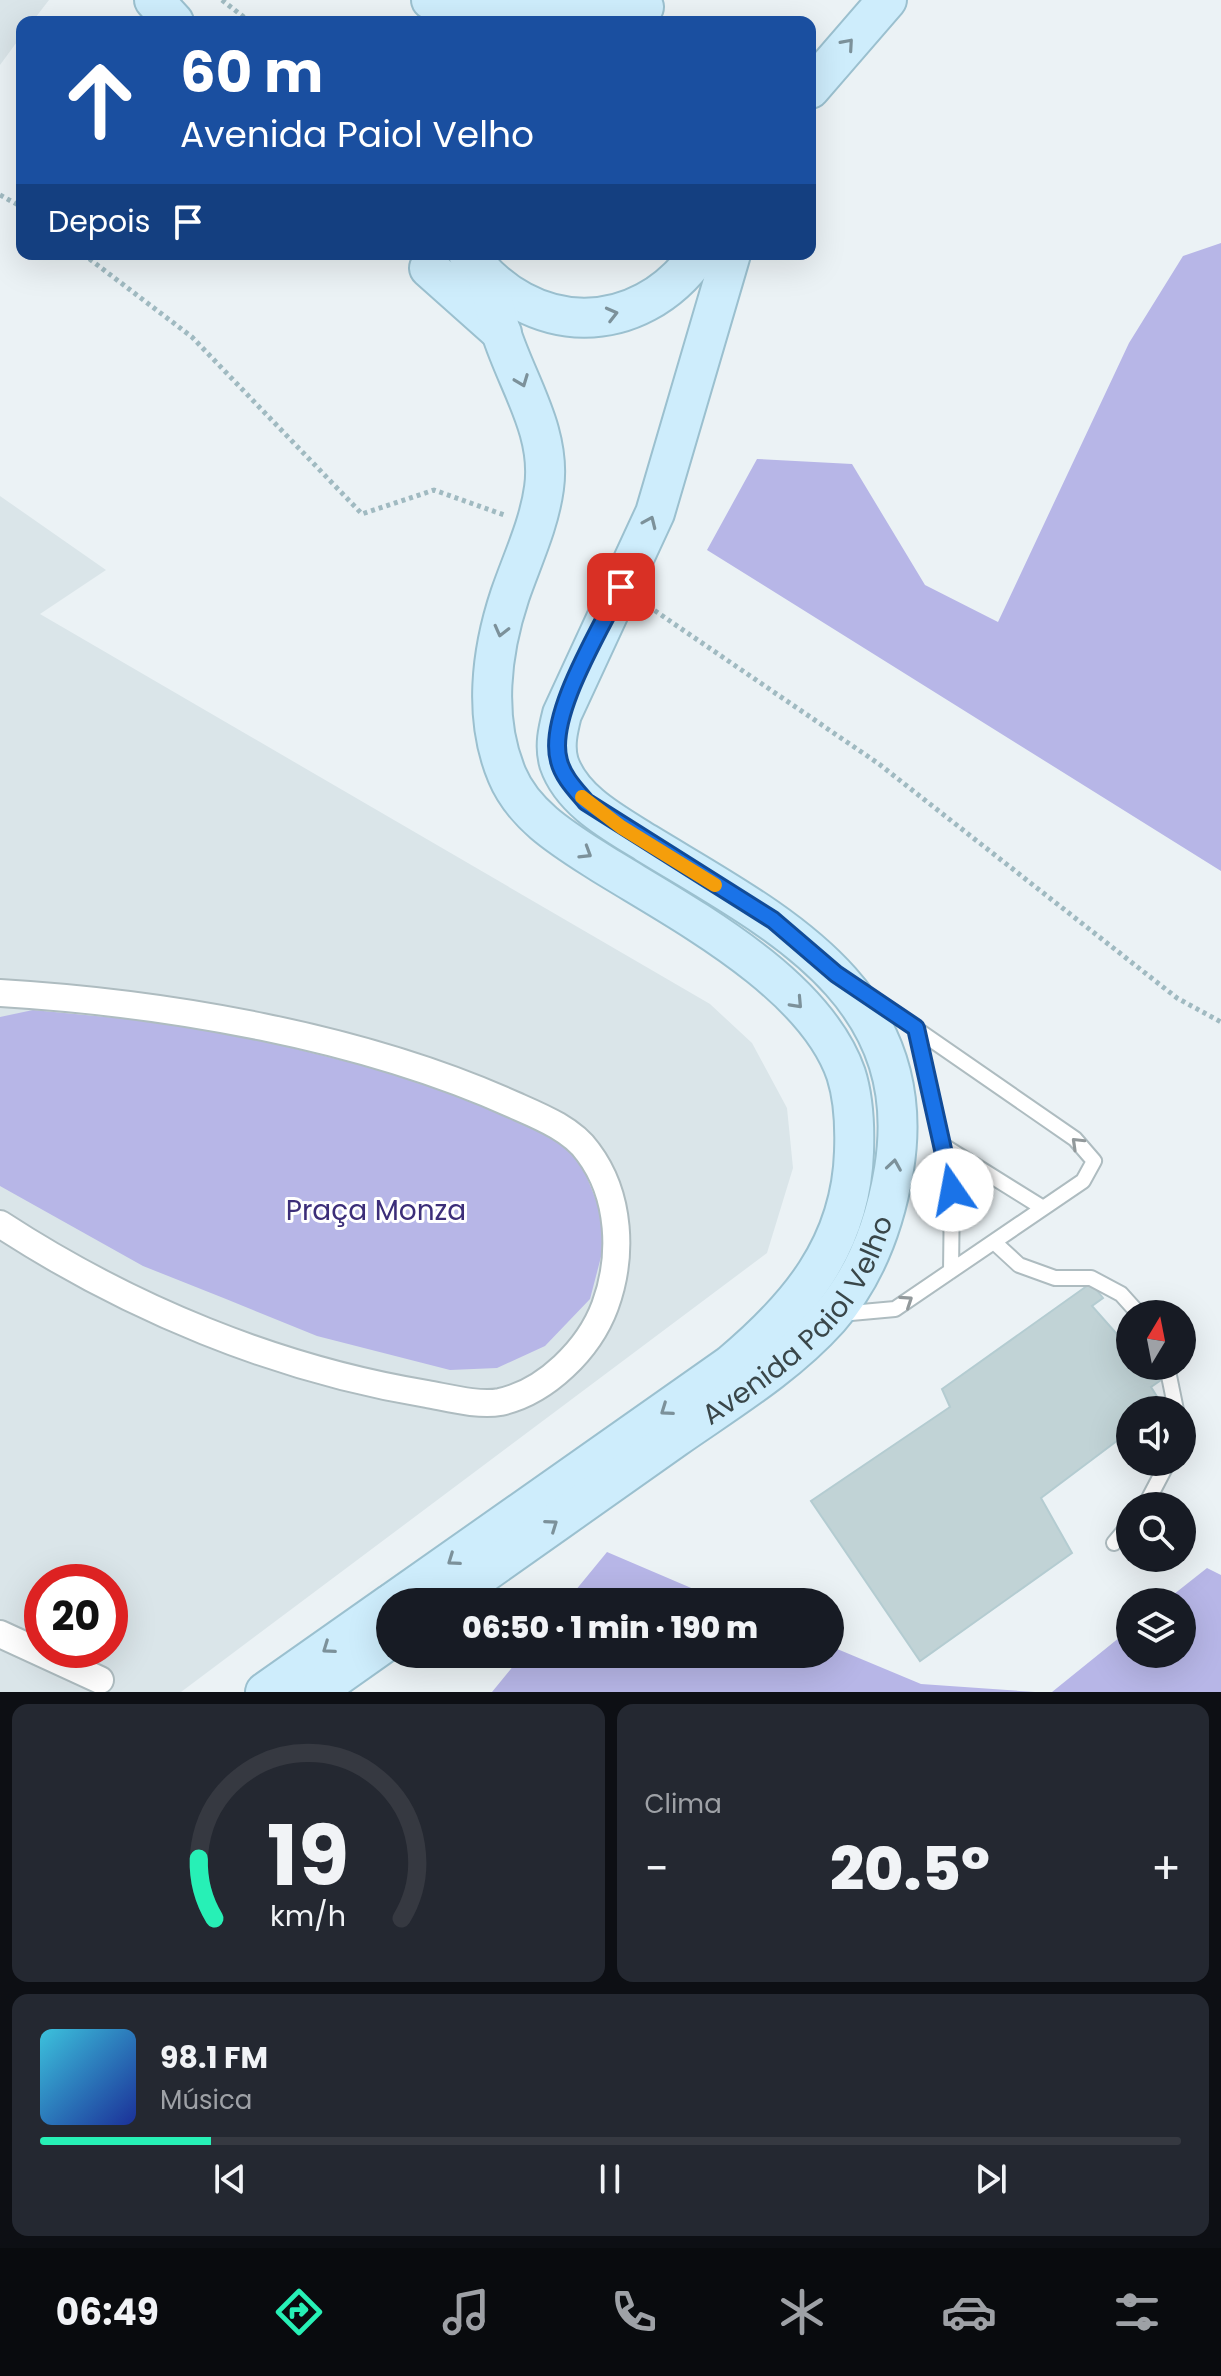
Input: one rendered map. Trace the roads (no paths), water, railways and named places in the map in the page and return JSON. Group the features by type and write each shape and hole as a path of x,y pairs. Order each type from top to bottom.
{"main road":[{"path":"154,0 169,16"},
{"path":"431,0 527,16"},
{"path":"816,82 887,0"},
{"path":"549,16 645,10"},
{"path":"418,261 458,276 481,271 521,304 559,317 599,318 638,308 717,260"},
{"name":"Avenida Paiol Velho","path":"463,1588 749,1387 811,1337 832,1315 877,1240 890,1188 898,1127 893,1084 881,1045 864,1012 836,974 773,920 598,811 567,779 559,762 557,732 574,687 655,513 719,260"},
{"path":"418,261 502,333"},
{"name":"Avenida Paiol Velho","path":"413,1588 730,1365 777,1326 803,1296 823,1264 854,1177 856,1121 845,1073 823,1030 784,989 731,944 558,836 529,809 507,777 494,732 492,676 509,598 545,487 543,445 481,271"},
{"name":"Avenida Paiol Velho","path":"265,1692 376,1614"},
{"path":"315,1692 376,1649"}],"street":[{"path":"0,993 195,1016 285,1033 455,1078 551,1122 588,1151 607,1191 616,1220 618,1249 611,1289 586,1341 565,1366 533,1388 499,1402 392,1388 294,1363 191,1327 34,1247 0,1224"},
{"path":"0,1634 100,1680"}],"lane":[{"path":"832,1315 895,1309 1083,1181 1094,1161 1075,1139 836,974"},
{"path":"916,1028 952,1190 951,1271"},
{"path":"942,1145 1043,1208"},
{"path":"994,1242 1019,1265 1055,1278 1091,1278 1126,1300"}],"park label":[{"name":"Praça Monza","path":"376,1210"}]}
